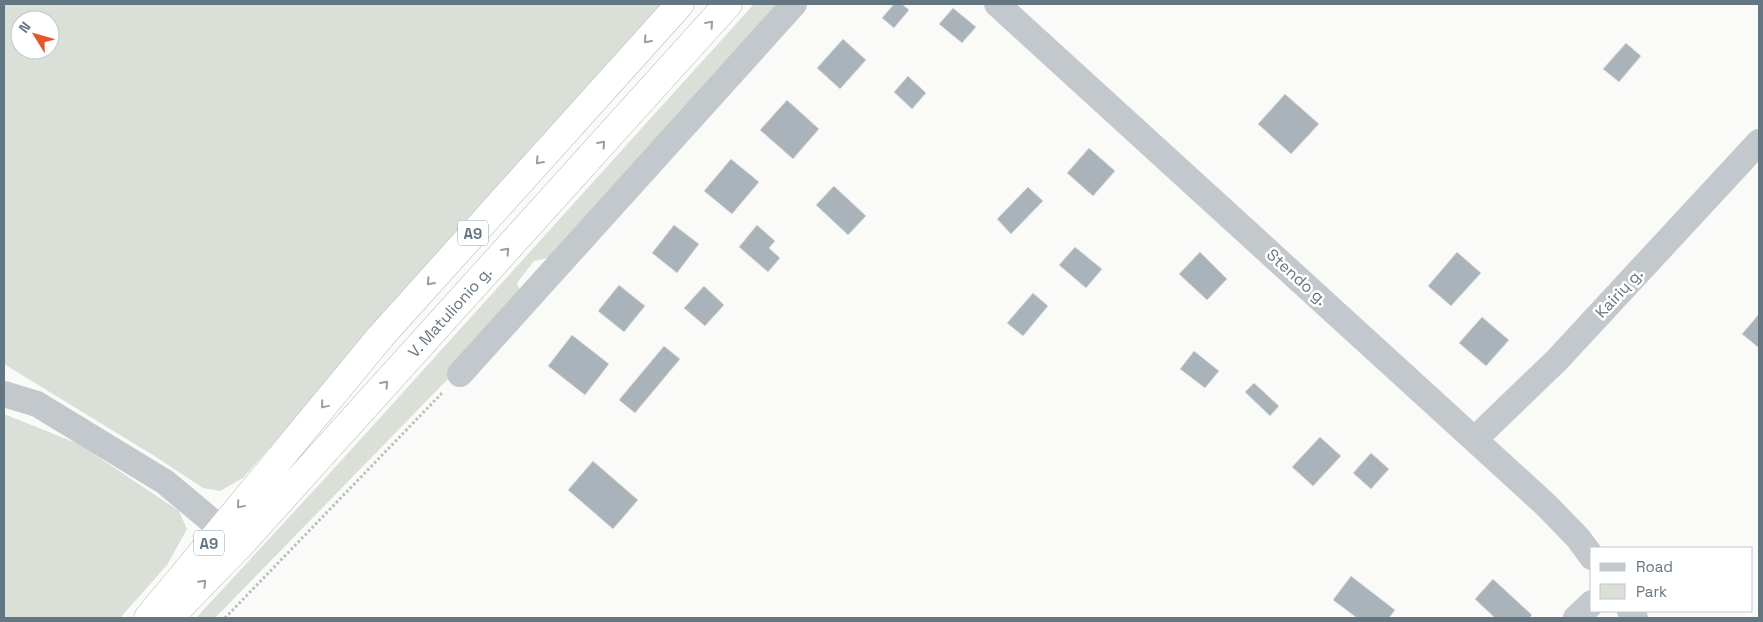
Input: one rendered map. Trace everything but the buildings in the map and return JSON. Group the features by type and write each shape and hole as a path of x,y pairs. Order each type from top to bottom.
{"highway":[{"name":"V. Matulionio g.","path":"169,618 381,336 680,4"},
{"name":"V. Matulionio g.","path":"148,618 231,537 728,4"}],"street":[{"path":"460,374 794,4"},
{"name":"Stendo g.","path":"997,4 1475,439 1546,505 1578,538 1590,554"},
{"name":"Kairių g.","path":"1475,439 1557,360 1759,142"},
{"path":"4,394 37,404 165,482 231,537"},
{"path":"1576,618 1590,606"}],"path":[{"path":"225,618 460,374"}],"green space":[{"path":"4,4 661,4 243,478 220,491 203,488 4,364"},
{"path":"754,4 785,4 553,257 534,261 517,283 522,295 447,380 215,618 196,618 340,462"},
{"path":"4,414 79,444 179,511 187,529 167,565 120,618 4,618"}]}
